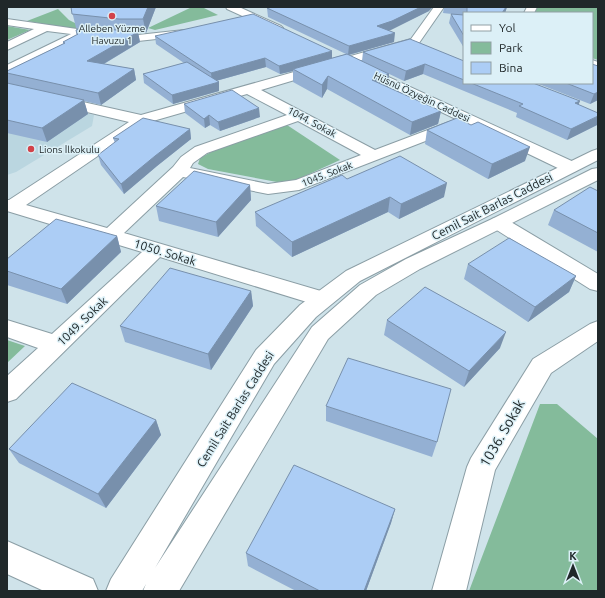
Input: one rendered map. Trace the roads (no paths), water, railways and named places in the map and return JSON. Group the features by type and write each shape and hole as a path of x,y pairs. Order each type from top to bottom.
{"street":[{"path":"231,7 290,34"},
{"path":"239,21 268,12"},
{"path":"9,206 141,120 415,41 438,13"},
{"path":"7,22 83,33 138,38 193,32"},
{"path":"7,46 45,28"},
{"path":"7,70 83,33"},
{"path":"415,41 429,47"},
{"name":"Hüsnü Özyeğin Caddesi","path":"325,51 470,120 589,174"},
{"path":"7,89 141,120"},
{"name":"1044. Sokak","path":"249,89 375,156"},
{"path":"110,236 179,171 187,160 201,150 300,115"},
{"name":"1045. Sokak","path":"179,171 268,189 278,189 299,185 470,120"},
{"name":"Cemil Sait Barlas Caddesi","path":"166,589 320,333 368,290 413,264 500,223 589,174 598,154"},
{"name":"Cemil Sait Barlas Caddesi","path":"122,591 265,357 308,311 353,276 589,174"},
{"name":"1050. Sokak","path":"9,206 323,299"},
{"path":"500,223 598,284"},
{"name":"1049. Sokak","path":"7,392 156,250"},
{"path":"7,328 58,345"},
{"name":"1036. Sokak","path":"448,591 481,467 542,366 598,330"},
{"path":"7,558 81,591"}],"place":[{"name":"Alleben Yüzme Havuzu 1","path":"112,16"},
{"name":"Lions İlkokulu","path":"31,149"}]}
